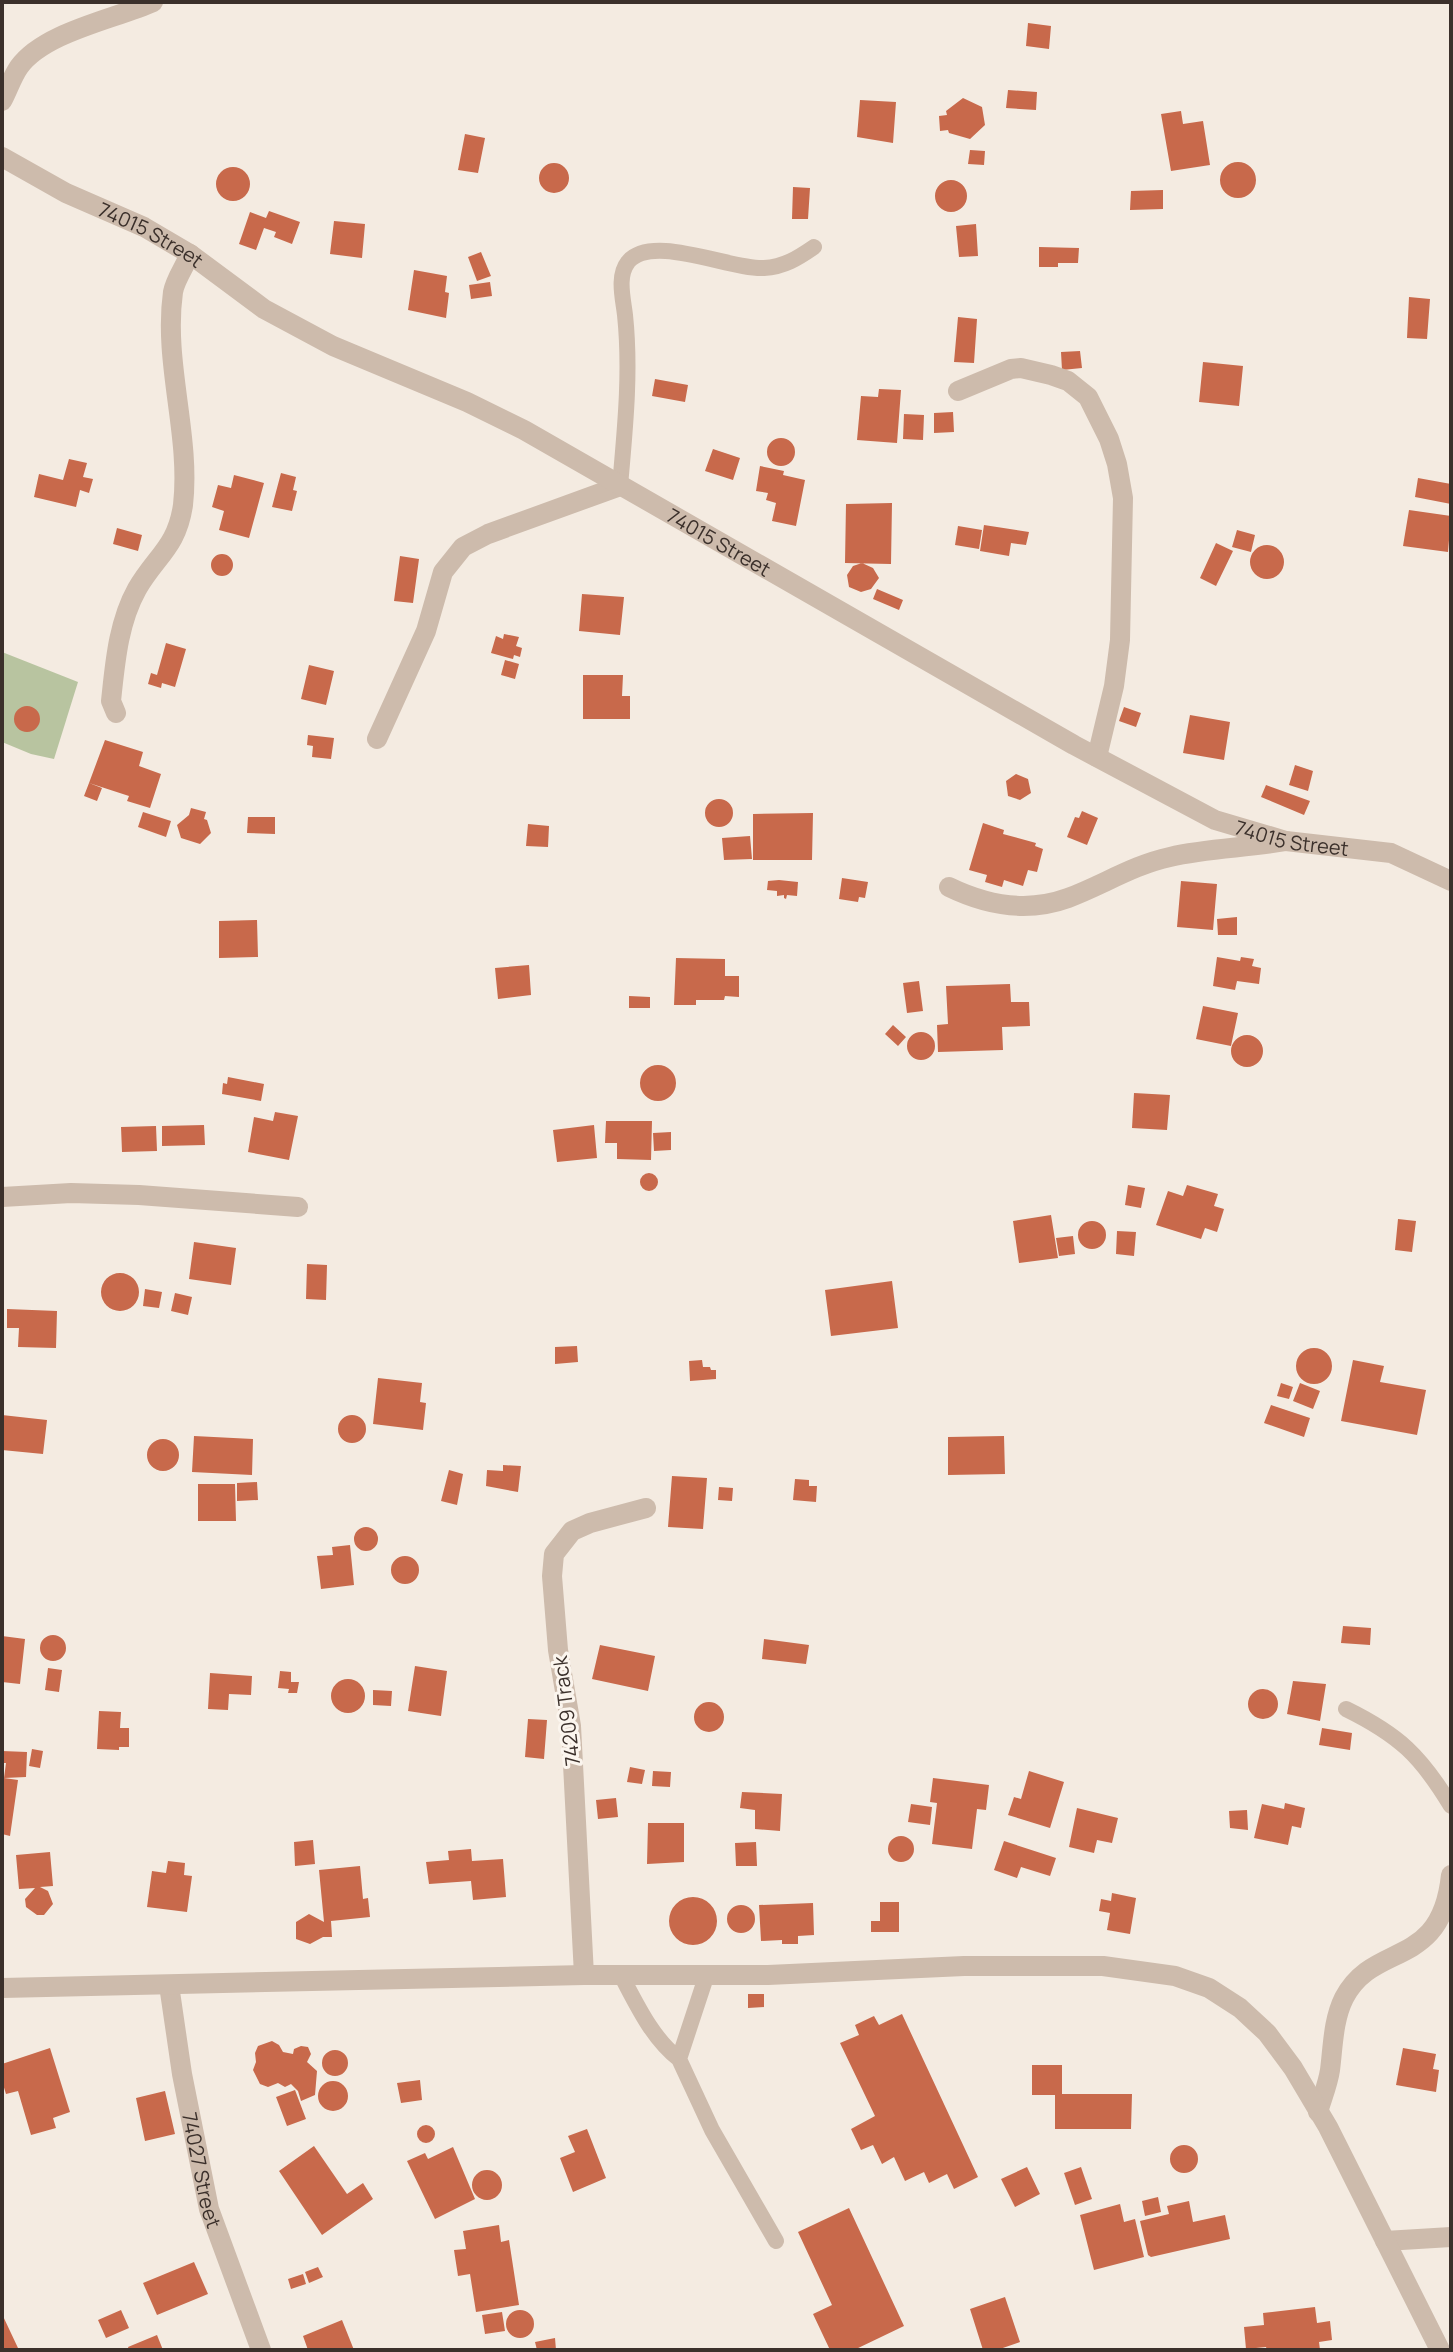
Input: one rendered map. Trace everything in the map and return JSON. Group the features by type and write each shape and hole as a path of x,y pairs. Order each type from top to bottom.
{"street":[{"path":"2,101 20,65 43,47 83,26 153,2"},
{"name":"74015 Street","path":"2,157 66,193 144,227 190,254 264,309 333,346 481,409 537,437 1097,757 1215,820 1286,841 1391,853 1451,881"},
{"path":"116,713 111,701 123,621 137,589 176,537 181,517 183,474 173,354 173,290 190,254"},
{"path":"958,391 1011,369 1021,368 1051,375 1068,381 1088,397 1109,439 1123,498 1120,640 1114,686 1097,757"},
{"path":"377,739 426,631 443,572 463,547 488,534 620,486"},
{"path":"949,887 973,899 1001,905 1043,905 1068,898 1125,871 1169,857 1286,841"},
{"path":"2,1197 71,1193 139,1195 298,1207"},
{"name":"74209 Track","path":"584,1975 571,1726 558,1650 552,1576 554,1554 572,1531 646,1508"},
{"path":"1318,2112 1330,2074 1337,2019 1344,1997 1358,1979 1426,1939 1441,1917 1449,1896 1451,1875"},
{"path":"2,1988 584,1975 768,1975 964,1966 1103,1966 1175,1976 1209,1988 1240,2008 1293,2068 1440,2350"},
{"name":"74027 Street","path":"169,1985 182,2074 209,2209 261,2350"},
{"path":"1385,2241 1451,2237"}],"lane":[{"path":"620,486 627,401 627,340 621,274 629,261 640,252 661,251 761,268 780,266 814,247"},
{"path":"1346,1709 1396,1737 1420,1760 1451,1806"},
{"path":"679,2059 707,1974"},
{"path":"621,1975 644,2018 665,2048 679,2059 712,2130 776,2241"}],"green space":[{"path":"2,652 78,682 54,759 2,742"}],"building":[{"path":"1028,23 1051,26 1049,49 1026,46"},
{"path":"1008,90 1037,92 1036,110 1006,108"},
{"path":"963,98 982,107 985,125 970,139 948,130 940,131 939,116 947,115 946,111"},
{"path":"860,100 896,102 893,143 857,137"},
{"path":"1181,111 1183,124 1203,121 1210,165 1171,171 1161,114"},
{"path":"465,134 485,138 478,173 458,170"},
{"path":"970,150 985,151 984,165 968,164"},
{"path":"1238,162 1251,167 1256,180 1251,193 1238,198 1225,193 1220,180 1225,167"},
{"path":"554,163 565,167 569,178 565,189 554,193 543,189 539,178 543,167"},
{"path":"233,167 245,172 250,184 245,196 233,201 221,196 216,184 221,172"},
{"path":"951,180 962,185 967,196 962,207 951,212 940,207 935,196 940,185"},
{"path":"793,187 810,188 808,219 792,219"},
{"path":"1163,190 1163,209 1130,210 1131,191"},
{"path":"269,211 300,222 292,244 274,237 276,232 264,228 256,250 239,244 250,212 266,218"},
{"path":"334,221 365,224 362,258 330,254"},
{"path":"976,224 978,256 959,257 956,226"},
{"path":"1039,247 1079,248 1078,263 1039,267"},
{"path":"481,252 491,276 477,281 468,257"},
{"path":"414,270 447,276 445,292 449,293 446,318 408,310"},
{"path":"490,282 492,296 471,299 469,285"},
{"path":"1409,297 1430,299 1427,339 1407,338"},
{"path":"958,317 977,319 974,363 954,362"},
{"path":"1080,351 1082,368 1062,370 1061,352"},
{"path":"1203,362 1243,366 1239,406 1199,402"},
{"path":"655,379 688,385 685,402 652,396"},
{"path":"879,389 901,390 897,443 857,440 861,396 878,397"},
{"path":"953,412 954,432 934,433 934,413"},
{"path":"904,414 924,415 923,440 903,439"},
{"path":"781,438 791,442 795,452 791,462 781,466 771,462 767,452 771,442"},
{"path":"713,449 740,458 733,480 705,471"},
{"path":"69,459 87,463 83,477 93,479 89,493 80,490 76,507 34,497 39,474 63,480"},
{"path":"760,466 805,480 796,526 772,521 776,503 766,500 768,493 756,491"},
{"path":"281,473 296,477 293,490 297,491 292,511 272,507"},
{"path":"234,475 264,483 249,538 219,530 224,511 212,507 218,485 231,488"},
{"path":"1418,478 1451,484 1451,504 1415,497"},
{"path":"892,503 891,564 845,563 846,504"},
{"path":"1409,510 1451,516 1448,552 1403,546"},
{"path":"984,525 1029,532 1026,545 1011,543 1009,556 980,551"},
{"path":"958,526 982,530 979,549 955,545"},
{"path":"117,528 142,535 138,551 113,544"},
{"path":"1237,530 1255,535 1251,552 1232,547"},
{"path":"1216,543 1233,551 1216,586 1200,578"},
{"path":"1267,545 1279,550 1284,562 1279,574 1267,579 1255,574 1250,562 1255,550"},
{"path":"222,554 230,557 233,565 230,573 222,576 214,573 211,565 214,557"},
{"path":"400,556 419,559 413,603 394,601"},
{"path":"862,563 873,568 879,578 871,589 861,592 849,587 847,575 853,566"},
{"path":"877,589 903,600 899,610 873,599"},
{"path":"582,594 624,597 620,635 579,631"},
{"path":"504,634 519,637 516,646 522,648 520,657 514,655 513,659 491,653 496,636 503,639"},
{"path":"166,643 186,649 175,687 162,683 161,688 148,684 151,673 157,675"},
{"path":"505,660 519,664 515,679 501,675"},
{"path":"309,665 334,671 326,705 301,699"},
{"path":"583,675 623,675 622,696 630,696 630,719 583,719"},
{"path":"27,706 36,710 40,719 36,728 27,732 18,728 14,719 18,710"},
{"path":"1124,707 1141,713 1136,727 1119,721"},
{"path":"1190,715 1230,722 1224,760 1183,753"},
{"path":"308,735 334,738 331,759 312,757 313,746 307,745"},
{"path":"105,740 143,752 139,766 161,774 150,808 127,801 129,796 89,783"},
{"path":"1295,765 1313,771 1308,791 1289,785"},
{"path":"1016,774 1028,779 1031,793 1020,800 1008,796 1006,781"},
{"path":"89,783 102,788 97,801 84,796"},
{"path":"1266,785 1310,801 1304,815 1261,797"},
{"path":"719,799 729,803 733,813 729,823 719,827 709,823 705,813 709,803"},
{"path":"191,808 206,812 204,819 211,833 200,844 181,838 177,825 189,815"},
{"path":"1082,811 1098,818 1087,845 1067,837 1075,817 1079,818"},
{"path":"143,812 171,821 166,837 138,827"},
{"path":"813,813 812,860 753,860 753,814"},
{"path":"248,817 275,817 275,834 247,833"},
{"path":"983,823 1004,830 1003,834 1036,843 1035,846 1043,849 1037,872 1028,870 1023,886 1004,880 1002,887 985,882 987,875 969,870"},
{"path":"528,824 549,826 548,847 526,846"},
{"path":"750,836 752,859 724,860 722,838"},
{"path":"842,878 868,882 865,898 859,897 858,902 839,899"},
{"path":"768,881 798,882 797,896 787,895 786,899 784,895 777,896 777,891 767,890"},
{"path":"1181,881 1217,884 1213,930 1177,927"},
{"path":"1237,917 1237,935 1218,935 1217,919"},
{"path":"257,920 258,957 219,958 219,921"},
{"path":"1217,957 1240,961 1241,957 1254,959 1252,966 1261,968 1259,984 1237,981 1235,990 1213,986"},
{"path":"676,958 725,959 725,976 739,976 739,997 725,996 724,1000 696,1000 696,1005 674,1005"},
{"path":"529,965 531,995 498,999 495,968"},
{"path":"919,981 923,1011 907,1013 903,983"},
{"path":"1010,984 1011,1002 1029,1002 1030,1026 1002,1027 1003,1050 938,1052 937,1025 948,1024 946,986"},
{"path":"629,996 650,997 650,1008 629,1008"},
{"path":"1203,1006 1238,1013 1231,1046 1196,1039"},
{"path":"893,1025 906,1037 898,1046 885,1034"},
{"path":"921,1032 931,1036 935,1046 931,1056 921,1060 911,1056 907,1046 911,1036"},
{"path":"1247,1035 1258,1040 1263,1051 1258,1062 1247,1067 1236,1062 1231,1051 1236,1040"},
{"path":"658,1065 671,1070 676,1083 671,1096 658,1101 645,1096 640,1083 645,1070"},
{"path":"228,1077 264,1084 261,1101 222,1094 223,1083 227,1084"},
{"path":"1134,1093 1170,1095 1167,1130 1132,1128"},
{"path":"275,1112 298,1116 289,1160 248,1152 254,1117 273,1121"},
{"path":"606,1121 652,1121 651,1160 617,1159 617,1143 605,1143"},
{"path":"204,1125 205,1145 162,1146 162,1126"},
{"path":"594,1125 597,1158 557,1162 553,1130"},
{"path":"156,1126 157,1151 122,1152 121,1127"},
{"path":"671,1132 671,1150 654,1151 653,1133"},
{"path":"645,1173 653,1173 658,1182 656,1189 645,1191 640,1186 640,1178"},
{"path":"1128,1185 1145,1188 1141,1208 1125,1205"},
{"path":"1187,1185 1218,1194 1214,1206 1224,1209 1217,1232 1205,1228 1201,1239 1156,1225 1168,1191 1183,1196"},
{"path":"1051,1215 1058,1258 1019,1263 1013,1221"},
{"path":"1398,1219 1416,1221 1412,1252 1395,1250"},
{"path":"1092,1221 1102,1225 1106,1235 1102,1245 1092,1249 1082,1245 1078,1235 1082,1225"},
{"path":"1117,1231 1136,1232 1134,1256 1116,1254"},
{"path":"1073,1236 1075,1254 1059,1256 1056,1238"},
{"path":"194,1242 236,1248 231,1285 189,1279"},
{"path":"307,1264 327,1265 326,1300 306,1299"},
{"path":"120,1273 133,1279 139,1292 133,1305 120,1311 107,1305 101,1292 107,1279"},
{"path":"892,1281 898,1328 831,1336 825,1290"},
{"path":"145,1289 162,1292 159,1308 143,1306"},
{"path":"175,1293 192,1297 188,1315 171,1311"},
{"path":"7,1309 57,1311 56,1348 18,1347 19,1328 7,1328"},
{"path":"577,1346 578,1362 555,1364 555,1347"},
{"path":"1314,1348 1326,1354 1332,1366 1326,1378 1314,1384 1302,1378 1296,1366 1302,1354"},
{"path":"702,1360 703,1367 716,1370 716,1379 690,1381 689,1361"},
{"path":"1353,1360 1384,1366 1380,1382 1426,1390 1417,1435 1341,1421"},
{"path":"378,1378 422,1383 420,1402 426,1403 423,1430 373,1424"},
{"path":"1281,1383 1293,1387 1289,1399 1277,1396"},
{"path":"1300,1383 1320,1391 1313,1409 1293,1401"},
{"path":"1271,1405 1310,1418 1304,1437 1264,1423"},
{"path":"2,1415 47,1420 43,1454 2,1450"},
{"path":"352,1415 362,1419 366,1429 362,1439 352,1443 342,1439 338,1429 342,1419"},
{"path":"194,1436 253,1439 252,1475 192,1472"},
{"path":"1004,1436 1005,1474 948,1475 948,1437"},
{"path":"163,1439 175,1443 179,1455 175,1467 163,1471 151,1467 147,1455 151,1443"},
{"path":"503,1465 521,1466 518,1492 486,1486 487,1470 503,1471"},
{"path":"449,1470 463,1474 457,1505 441,1501"},
{"path":"672,1476 707,1478 703,1529 668,1527"},
{"path":"795,1479 809,1480 809,1486 817,1486 816,1502 793,1500"},
{"path":"257,1482 258,1500 237,1501 237,1483"},
{"path":"198,1484 235,1484 236,1521 198,1521"},
{"path":"719,1487 733,1488 732,1501 718,1500"},
{"path":"366,1527 377,1534 378,1539 371,1550 366,1551 355,1544 354,1539 361,1528"},
{"path":"350,1545 354,1585 321,1589 317,1556 333,1555 332,1547"},
{"path":"405,1556 415,1560 419,1570 415,1580 405,1584 395,1580 391,1570 395,1560"},
{"path":"1343,1626 1371,1628 1370,1645 1341,1643"},
{"path":"53,1635 62,1639 66,1648 62,1657 53,1661 44,1657 40,1648 44,1639"},
{"path":"2,1636 25,1639 20,1684 2,1682"},
{"path":"764,1639 809,1645 806,1664 762,1659"},
{"path":"600,1645 655,1656 648,1691 592,1679"},
{"path":"415,1666 447,1671 441,1716 408,1711"},
{"path":"48,1668 62,1670 59,1692 45,1690"},
{"path":"280,1671 291,1672 291,1682 299,1682 297,1693 278,1688"},
{"path":"210,1673 252,1676 251,1695 229,1694 228,1710 208,1709"},
{"path":"348,1679 360,1684 365,1696 360,1708 348,1713 336,1708 331,1696 336,1684"},
{"path":"1293,1681 1326,1684 1320,1721 1287,1714"},
{"path":"1263,1689 1269,1690 1277,1698 1277,1710 1269,1718 1263,1719 1257,1718 1249,1710 1248,1704 1249,1698 1257,1690"},
{"path":"373,1690 392,1691 391,1706 373,1705"},
{"path":"709,1702 715,1703 723,1711 723,1723 715,1731 709,1732 703,1731 695,1723 694,1717 695,1711 703,1703"},
{"path":"99,1711 121,1712 120,1728 129,1728 129,1747 97,1749"},
{"path":"528,1719 547,1720 544,1759 525,1757"},
{"path":"1322,1728 1352,1733 1350,1750 1319,1745"},
{"path":"32,1749 43,1751 40,1768 29,1766"},
{"path":"2,1751 27,1752 26,1777 4,1778 6,1763 2,1763"},
{"path":"630,1767 645,1770 642,1784 627,1782"},
{"path":"653,1771 671,1772 670,1787 652,1786"},
{"path":"1029,1771 1064,1782 1050,1828 1008,1815 1014,1797 1021,1799"},
{"path":"2,1778 18,1780 10,1836 2,1834"},
{"path":"933,1778 989,1785 986,1810 977,1809 972,1849 932,1844 937,1803 930,1802"},
{"path":"742,1792 782,1794 780,1831 755,1829 755,1810 740,1808"},
{"path":"616,1798 618,1817 598,1819 596,1800"},
{"path":"1285,1803 1305,1808 1301,1828 1292,1826 1288,1845 1254,1838 1262,1804 1284,1809"},
{"path":"911,1804 932,1807 930,1825 908,1822"},
{"path":"1077,1808 1118,1818 1112,1843 1097,1840 1094,1853 1069,1847"},
{"path":"1247,1810 1248,1830 1230,1828 1229,1811"},
{"path":"648,1823 684,1823 684,1862 647,1864"},
{"path":"901,1836 910,1840 914,1849 910,1858 901,1862 892,1858 888,1849 892,1840"},
{"path":"313,1840 315,1864 295,1866 294,1842"},
{"path":"1004,1841 1056,1858 1050,1876 1021,1867 1017,1878 994,1870"},
{"path":"756,1842 757,1866 736,1866 735,1843"},
{"path":"471,1849 472,1861 503,1859 506,1897 473,1900 471,1881 429,1884 426,1862 449,1860 448,1851"},
{"path":"50,1852 53,1886 40,1887 48,1891 53,1904 44,1915 37,1915 26,1907 25,1899 35,1888 19,1889 16,1855"},
{"path":"168,1861 185,1863 184,1875 192,1876 187,1912 147,1907 152,1871 166,1873"},
{"path":"360,1866 363,1899 368,1898 370,1917 331,1921 332,1937 323,1937 310,1944 296,1939 296,1922 309,1914 324,1922 319,1870"},
{"path":"1112,1893 1136,1898 1130,1934 1107,1930 1110,1913 1099,1911 1101,1899 1111,1901"},
{"path":"693,1897 710,1904 717,1921 710,1938 693,1945 676,1938 669,1921 676,1904"},
{"path":"880,1902 899,1902 899,1932 871,1932 871,1921 880,1921"},
{"path":"813,1903 814,1935 798,1936 798,1944 782,1944 782,1940 761,1941 759,1905"},
{"path":"741,1905 751,1909 755,1919 751,1929 741,1933 731,1929 727,1919 731,1909"},
{"path":"748,1994 764,1994 764,2007 748,2008"},
{"path":"902,2014 978,2177 954,2189 947,2174 929,2183 924,2172 905,2181 894,2157 882,2164 873,2145 861,2150 851,2129 875,2116 840,2043 859,2035 855,2025 874,2016 879,2025"},
{"path":"272,2041 283,2052 293,2054 294,2049 308,2047 311,2054 307,2062 317,2071 315,2095 301,2101 298,2091 291,2084 285,2087 278,2083 268,2087 260,2084 253,2070 255,2053 258,2046"},
{"path":"50,2048 70,2112 53,2118 56,2128 31,2135 18,2091 6,2094 2,2064"},
{"path":"1403,2048 1436,2054 1433,2069 1439,2070 1436,2092 1396,2085"},
{"path":"335,2050 344,2054 348,2063 344,2072 335,2076 326,2072 322,2063 326,2054"},
{"path":"1032,2065 1062,2065 1062,2094 1132,2094 1131,2129 1055,2129 1055,2095 1032,2095"},
{"path":"420,2080 422,2100 401,2103 397,2083"},
{"path":"333,2081 344,2085 348,2096 344,2107 333,2111 322,2107 318,2096 322,2085"},
{"path":"295,2090 306,2119 287,2126 276,2097"},
{"path":"165,2091 175,2134 145,2141 136,2098"},
{"path":"426,2125 435,2134 426,2143 417,2134"},
{"path":"587,2129 606,2178 573,2192 560,2158 575,2152 568,2136"},
{"path":"1184,2145 1194,2149 1198,2159 1194,2169 1184,2173 1174,2169 1170,2159 1174,2149"},
{"path":"314,2146 347,2194 363,2183 373,2199 322,2235 279,2171"},
{"path":"453,2147 475,2199 435,2219 407,2161 425,2153 428,2159"},
{"path":"1027,2167 1040,2194 1015,2207 1001,2179"},
{"path":"1081,2167 1092,2199 1075,2205 1064,2173"},
{"path":"487,2170 498,2174 502,2185 498,2196 487,2200 476,2196 472,2185 476,2174"},
{"path":"1158,2197 1161,2212 1145,2216 1142,2201"},
{"path":"1189,2201 1193,2222 1225,2215 1230,2239 1151,2257 1148,2255 1140,2221 1169,2214 1167,2206"},
{"path":"1120,2204 1124,2222 1135,2219 1144,2257 1094,2270 1080,2215"},
{"path":"849,2208 904,2326 854,2350 830,2350 813,2314 832,2305 798,2232"},
{"path":"499,2225 501,2242 509,2240 519,2305 476,2312 470,2274 458,2276 454,2250 466,2249 463,2231"},
{"path":"194,2262 208,2294 157,2315 143,2283"},
{"path":"318,2267 323,2277 309,2283 305,2272"},
{"path":"303,2274 306,2284 291,2289 288,2279"},
{"path":"1005,2297 1020,2342 997,2350 983,2350 970,2309"},
{"path":"1315,2307 1317,2323 1330,2321 1332,2340 1319,2342 1320,2350 1246,2349 1244,2327 1264,2325 1263,2313"},
{"path":"121,2310 129,2328 106,2338 98,2320"},
{"path":"520,2310 530,2314 534,2324 530,2334 520,2338 510,2334 506,2324 510,2314"},
{"path":"502,2312 505,2331 485,2334 482,2315"},
{"path":"2,2314 18,2348 15,2350 2,2350"},
{"path":"342,2320 354,2350 308,2350 303,2336"},
{"path":"157,2335 163,2350 129,2350 128,2347"},
{"path":"555,2338 556,2350 537,2350 535,2342"}]}
